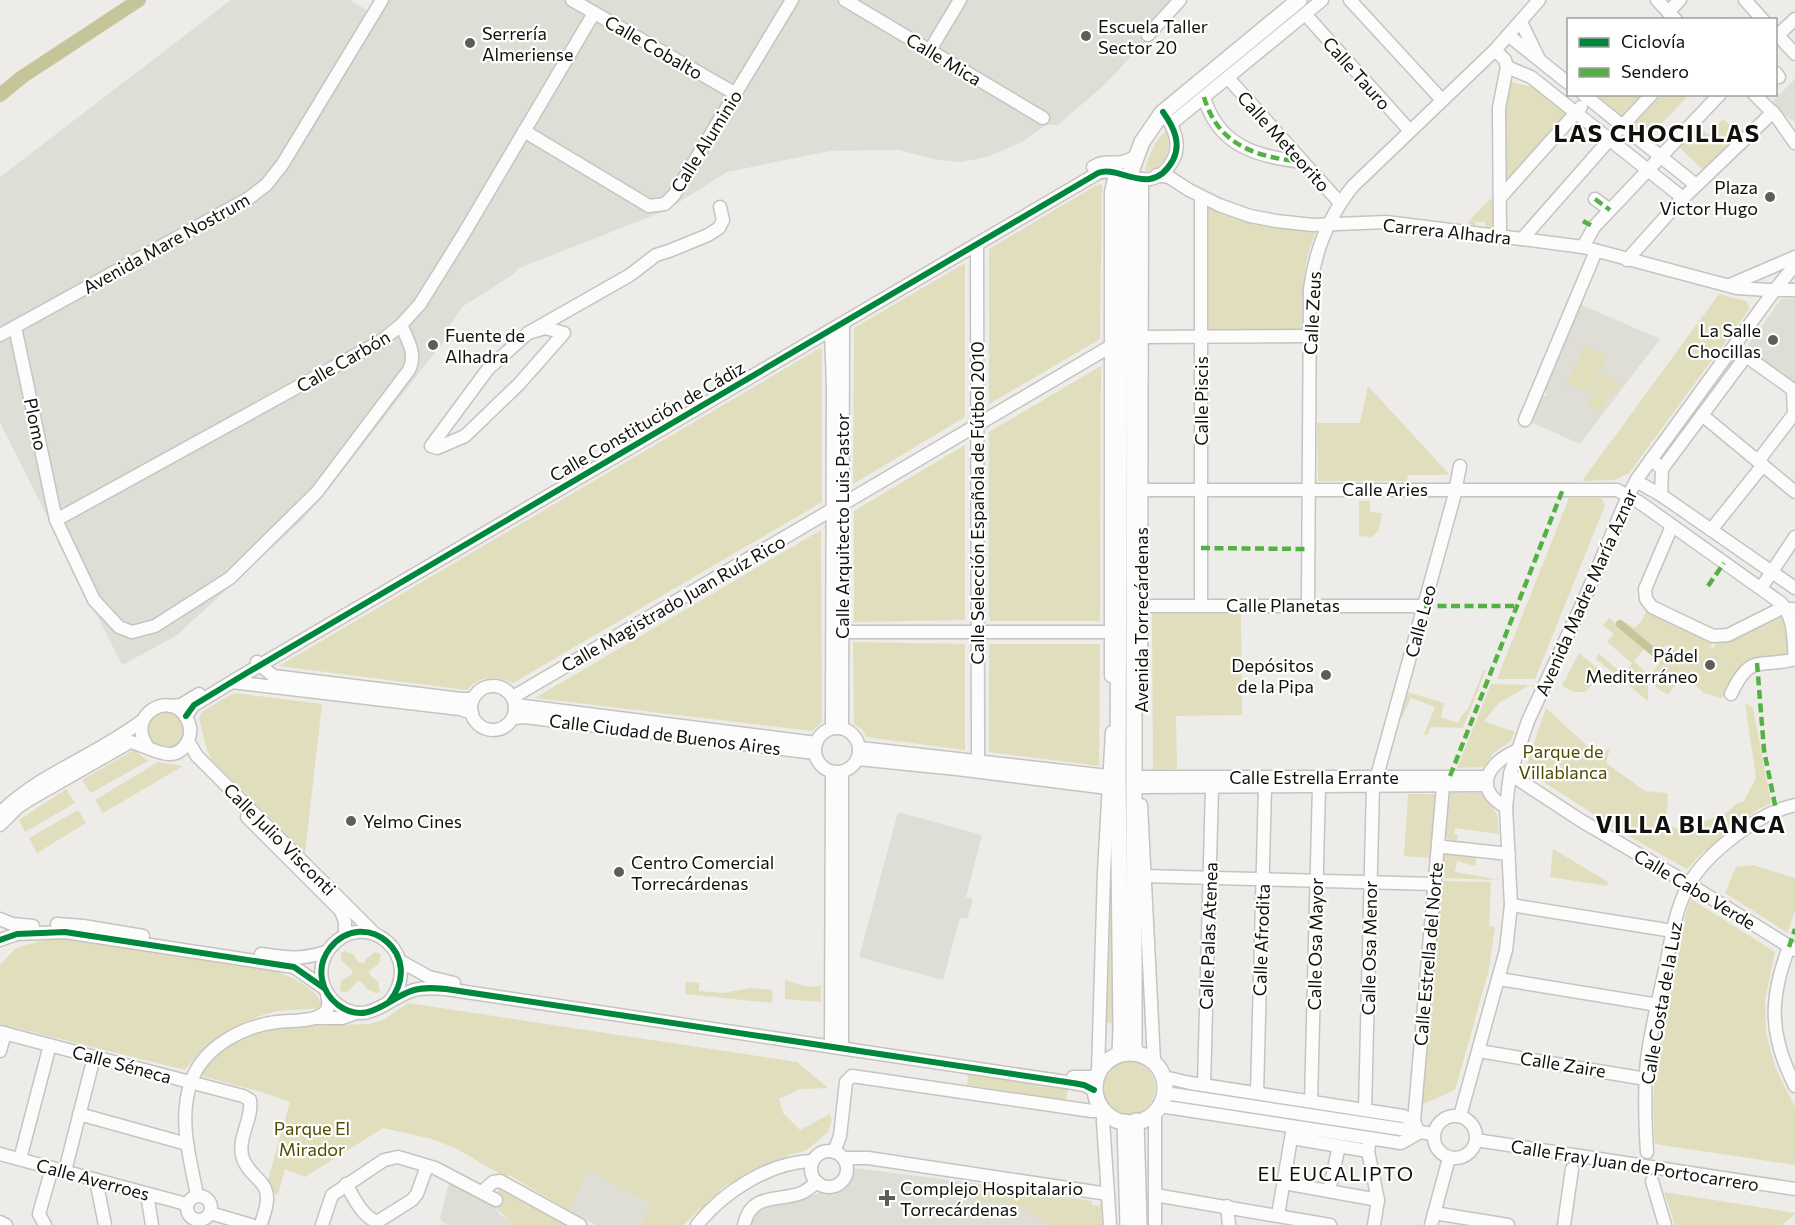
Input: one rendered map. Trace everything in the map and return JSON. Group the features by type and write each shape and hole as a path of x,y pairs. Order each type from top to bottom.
{"main road":[{"path":"1128,180 1136,156 1152,126 1167,118 1302,7"},
{"name":"Avenida Torrecárdenas","path":"1127,1054 1121,1028 1115,636 1120,192 1128,180"},
{"name":"Avenida Torrecárdenas","path":"1127,1054 1128,180"},
{"path":"1127,1054 1154,1061 1164,1077 1160,1104 1130,1122 1113,1118 1104,1112 1096,1080 1108,1060 1127,1054"},
{"path":"1128,1225 1130,1122"},
{"path":"1130,1122 1139,1225"}],"street":[{"name":"Avenida Mare Nostrum","path":"0,335 249,198 266,184 302,135 382,0"},
{"name":"Calle Cobalto","path":"572,0 736,94"},
{"name":"Calle Aluminio","path":"524,131 649,206 665,204 674,195 792,0"},
{"name":"Calle Mica","path":"845,0 1043,118"},
{"path":"930,50 958,0"},
{"path":"1148,35 1180,0"},
{"path":"1166,172 1175,156 1177,146 1167,118 1204,97 1228,78 1302,7 1322,0"},
{"path":"1350,0 1442,100"},
{"name":"Calle Zeus","path":"1308,605 1311,281 1328,225 1353,186 1508,36 1539,0"},
{"path":"1657,0 1672,16 1680,0"},
{"path":"1746,0 1761,18"},
{"name":"Calle Tauro","path":"1302,7 1410,131"},
{"name":"Calle Carbón","path":"56,520 381,341 401,326 420,304 463,235 594,13"},
{"path":"1777,34 1795,19"},
{"path":"1521,21 1538,59"},
{"path":"1508,36 1567,81"},
{"path":"1777,36 1795,54"},
{"path":"1494,50 1505,60 1508,67 1499,108 1500,237"},
{"path":"1508,67 1531,76 1683,198"},
{"name":"Calle Meteorito","path":"1228,78 1340,203"},
{"path":"1500,198 1577,112 1588,96 1696,185"},
{"path":"1522,239 1650,96"},
{"path":"1583,248 1589,224 1610,210 1718,96"},
{"path":"1756,96 1773,112 1795,143"},
{"path":"1204,97 1209,113 1219,130 1238,145 1273,159 1303,162"},
{"path":"1627,260 1683,198 1773,112"},
{"name":"Calle Constitución de Cádiz","path":"186,716 194,705 258,663 1100,163 1124,163 1136,156"},
{"name":"Calle Constitución de Cádiz","path":"171,706 181,705 386,590 1101,171 1128,180 1166,172"},
{"name":"Carrera Alhadra","path":"1166,172 1201,197 1260,218 1299,224 1328,225 1386,222 1522,239 1583,248 1730,285 1774,291 1795,290"},
{"name":"Avenida Torrecárdenas","path":"1096,1080 1115,636 1111,192 1128,180 1142,201 1141,782 1154,1061"},
{"name":"Calle Piscis","path":"1201,197 1201,605"},
{"path":"1595,199 1610,210"},
{"path":"528,333 545,328 564,333 519,384 465,436 437,448 431,446 488,369 528,333 630,275 656,255 669,252 719,228 723,220 720,207"},
{"name":"Calle Selección Española de Fútbol 2010","path":"978,245 978,762"},
{"path":"1525,420 1596,251"},
{"path":"1730,285 1795,257"},
{"name":"Avenida Madre María Aznar","path":"1460,1116 1500,979 1506,950 1511,905 1506,807 1510,774 1516,751 1636,481 1774,291 1795,266"},
{"name":"Carrera Alhadra","path":"1730,285 1731,290 1752,297 1758,313"},
{"name":"Calle Arquitecto Luis Pastor","path":"837,728 838,506 843,324"},
{"name":"Plomo","path":"15,327 56,520 98,606 119,627 132,632 155,626 223,583 317,492 410,370 413,355 401,326"},
{"name":"Calle Arquitecto Luis Pastor","path":"831,330 843,632 837,728"},
{"path":"1142,336 1310,336"},
{"name":"Calle Magistrado Juan Ruíz Rico","path":"514,701 838,506 1111,346"},
{"path":"1661,495 1662,469 1746,356 1794,391 1794,414 1711,530"},
{"path":"1702,415 1795,492"},
{"path":"1651,459 1662,469"},
{"name":"Calle Leo","path":"1375,781 1456,489 1460,466"},
{"path":"1636,481 1661,495 1795,588"},
{"path":"1639,502 1649,489"},
{"name":"Calle Aries","path":"1142,490 1617,490 1639,502 1790,609"},
{"path":"1672,526 1645,589 1646,599 1652,607 1713,636 1728,635 1780,609 1790,609 1795,659 1753,664 1739,678 1731,694"},
{"path":"1761,588 1795,537"},
{"name":"Calle Planetas","path":"1142,606 1424,606"},
{"path":"843,632 1115,636"},
{"path":"258,663 264,671 273,676 473,699 472,713"},
{"name":"Calle Ciudad de Buenos Aires","path":"232,682 460,709 472,713 479,725 491,730 505,728 514,718 525,717 815,748"},
{"name":"Calle Ciudad de Buenos Aires","path":"473,699 477,692 492,685 500,687 514,701 815,748"},
{"path":"514,701 514,718"},
{"path":"0,813 25,793 125,733 156,707 171,706 186,716 190,731 188,741 181,749 172,754 161,754 148,747 130,742 32,798 18,807 0,825"},
{"path":"143,720 142,736 148,747"},
{"path":"837,728 854,735 859,753 849,769 837,772 820,765 815,748 819,736 837,728"},
{"name":"Calle Julio Visconti","path":"188,741 198,756 375,934"},
{"path":"1506,807 1498,802 1486,781 1494,764 1516,751"},
{"path":"859,753 978,762 1108,782"},
{"path":"859,753 957,769 1108,782"},
{"name":"Calle Julio Visconti","path":"172,754 188,758 341,911 345,922 345,935"},
{"path":"837,772 837,1041"},
{"name":"Calle Cabo Verde","path":"1510,774 1792,949"},
{"name":"Calle Estrella Errante","path":"1158,782 1212,787 1265,787 1319,786 1375,781 1443,786 1486,781"},
{"name":"Calle Osa Menor","path":"1365,1110 1370,882 1375,781"},
{"name":"Calle Estrella Errante","path":"1141,782 1486,781"},
{"name":"Calle Osa Mayor","path":"1311,1101 1319,786"},
{"name":"Calle Estrella del Norte","path":"1417,1127 1443,786"},
{"name":"Calle Palas Atenea","path":"1204,1085 1212,787"},
{"name":"Calle Afrodita","path":"1257,1093 1265,787"},
{"name":"Calle Costa de la Luz","path":"1647,1152 1645,1113 1648,1052 1680,904 1689,884 1713,855 1756,820 1776,810 1795,805"},
{"path":"1444,847 1509,854"},
{"path":"1144,876 1434,884"},
{"path":"1511,905 1673,931"},
{"path":"0,919 23,926 64,924 83,926 295,959 310,958 326,952"},
{"path":"0,940 17,934 65,932 294,967 326,991 344,1009 356,1013 379,1010 396,994 401,983 400,961 396,951 387,941 375,934 360,932 345,935 334,942 326,952 321,969 326,991 328,1009 313,1018"},
{"path":"1792,949 1778,982 1774,1018 1779,1050 1795,1086"},
{"path":"400,961 429,977 444,982 1096,1080"},
{"path":"1500,979 1658,1005"},
{"path":"389,1002 413,991 429,988 1084,1085 1096,1080"},
{"path":"197,1195 187,1144 185,1120 194,1074 208,1056 218,1046 244,1031 275,1022 342,1018 356,1013"},
{"path":"0,1051 2,1033"},
{"name":"Calle Séneca","path":"2,1033 243,1096 250,1100 251,1108 241,1144 243,1159 265,1186 268,1197 260,1225"},
{"path":"20,1159 50,1045"},
{"name":"Calle Zaire","path":"1479,1051 1646,1079"},
{"path":"65,1171 94,1057"},
{"path":"812,1161 812,1174 817,1182 830,1187 842,1181 847,1168 839,1155 840,1136 846,1082 850,1076 1104,1112 1110,1225"},
{"path":"1164,1077 1177,1081 1402,1116 1417,1127 1433,1134"},
{"path":"1160,1104 1417,1127"},
{"path":"1160,1104 1292,1132 1369,1144"},
{"path":"1155,1225 1160,1104"},
{"path":"79,1114 187,1144"},
{"path":"1460,1116 1473,1125 1476,1140 1467,1155 1449,1158 1437,1150 1433,1134 1442,1119 1460,1116"},
{"path":"1292,1132 1339,1146 1401,1143 1417,1127"},
{"path":"1278,1215 1292,1132"},
{"name":"Calle Fray Juan de Portocarrero","path":"1476,1140 1795,1189"},
{"path":"1369,1144 1378,1200 1374,1225"},
{"path":"1329,1191 1339,1146"},
{"path":"697,1225 714,1207 747,1183 781,1166 812,1161 822,1153 1108,1194"},
{"name":"Calle Averroes","path":"0,1154 186,1204"},
{"path":"322,1225 332,1194 384,1160 398,1157 435,1168 496,1200"},
{"path":"1449,1158 1432,1219 1508,1225"},
{"path":"346,1184 363,1212 376,1222 412,1200 417,1194 427,1166"},
{"path":"45,1225 39,1214 52,1168"},
{"path":"1564,1225 1572,1169"},
{"path":"96,1180 105,1225"},
{"path":"482,1192 493,1182 500,1181 580,1225"},
{"path":"1652,1181 1665,1225"},
{"path":"744,1225 750,1210 758,1203 766,1199 799,1194 817,1182"},
{"path":"1284,1183 1378,1200"},
{"path":"147,1194 152,1225"},
{"path":"204,1219 211,1207 208,1200 197,1195 186,1204 190,1217 204,1219 252,1225"},
{"path":"1155,1195 1330,1225"},
{"path":"1227,1206 1228,1225"},
{"path":"0,1222 6,1225"}],"shaded area":[{"path":"231,0 350,0 368,11 375,0 1185,0 1102,87 1058,125 1046,125 1022,142 988,157 960,162 933,159 899,150 830,151 727,172 665,211 519,268 514,274 462,307 448,328 444,341 301,521 176,636 122,665 0,423 0,177"},
{"path":"1795,79 1795,122 1772,102"},
{"name":"La Salle Chocillas","path":"1795,298 1795,385 1791,385 1745,349 1781,299"},
{"path":"1575,302 1660,339 1580,444 1528,421 1540,396 1546,396 1546,383"},
{"path":"898,812 982,835 966,897 973,899 967,919 960,918 943,980 859,957"},
{"name":"Complejo Hospitalario Torrecárdenas","path":"854,1168 966,1182 974,1201 1000,1202 1019,1206 1047,1225 750,1225 751,1219 764,1208 825,1192 834,1195 845,1186"},
{"path":"589,1171 650,1203 639,1225 596,1225 568,1210"},
{"path":"449,1182 496,1206 499,1214 512,1221 514,1225 447,1225 440,1219"}],"green space":[{"path":"1511,82 1537,88 1568,114 1506,185 1504,133"},
{"path":"1601,96 1637,96 1641,100 1624,119 1598,99"},
{"path":"1661,96 1688,96 1645,138 1632,126"},
{"path":"1723,119 1732,127 1735,123 1745,132 1702,169 1677,145 1696,124 1708,135"},
{"path":"1166,131 1169,144 1163,162 1146,171 1153,149"},
{"path":"1102,184 1100,339 989,404 989,249"},
{"path":"1490,199 1493,200 1492,228 1485,226 1485,222 1469,224 1468,222"},
{"path":"1207,207 1235,219 1264,226 1316,232 1305,268 1302,331 1207,331"},
{"path":"965,263 965,417 853,484 854,328"},
{"path":"1719,294 1746,301 1750,308 1629,473 1615,480 1582,481"},
{"path":"1584,345 1607,355 1590,394 1567,384"},
{"path":"820,348 822,350 822,502 513,683 488,678 472,685 467,690 279,666"},
{"path":"1101,366 1100,621 990,621 989,432"},
{"path":"1602,372 1621,383 1599,412 1587,406"},
{"path":"1368,386 1448,473 1447,475 1408,475 1407,481 1318,481 1317,423 1360,423"},
{"path":"965,445 965,620 854,622 854,511"},
{"path":"1569,498 1601,498 1605,505 1535,679 1497,679"},
{"path":"1359,501 1370,501 1370,512 1382,513 1379,530 1372,537 1359,536"},
{"path":"821,530 822,722 812,731 535,698"},
{"path":"1648,608 1716,639 1710,647 1713,648 1719,639 1781,614 1784,616 1791,654 1757,660 1732,686 1728,684 1722,698 1704,693 1684,675 1668,694 1656,687 1651,675 1663,657 1674,666 1669,655 1669,646 1666,645 1660,652 1657,652 1624,624 1626,622 1634,628 1641,622"},
{"path":"1241,612 1242,715 1176,716 1177,769 1153,770 1152,613"},
{"path":"1609,618 1645,648 1634,661 1648,675 1648,701 1596,659 1598,653 1624,675 1632,663 1607,642 1614,634 1603,625"},
{"path":"853,642 965,644 965,750 866,737 862,729 854,724"},
{"path":"989,644 1100,644 1099,766 989,752"},
{"path":"1579,653 1598,669 1594,683 1585,692 1574,692 1562,686"},
{"path":"1484,669 1486,670 1463,728 1431,727 1427,735 1424,734 1435,707 1411,698 1402,717 1400,716 1407,692 1444,703 1441,717 1458,723 1468,709"},
{"path":"1491,684 1533,685 1535,688 1530,685 1499,703 1484,721 1515,732 1510,742 1494,752 1484,767 1457,768"},
{"path":"234,693 322,704 305,853 212,760 207,750 199,718 203,711"},
{"name":"Parque de Villablanca","path":"1745,703 1753,708 1771,803 1757,810 1707,851 1705,850 1687,869 1618,830 1525,770 1546,708 1598,756 1610,748 1606,763 1645,791 1666,793 1668,795 1667,814 1664,825 1682,829 1691,827 1729,811 1736,804 1744,801 1756,778"},
{"path":"166,711 173,712 179,717 184,723 184,737 179,743 173,748 166,749 159,748 153,743 148,737 147,730 148,723 153,717 159,712"},
{"path":"134,750 148,761 91,793 82,780"},
{"path":"158,762 183,766 103,813 95,800"},
{"path":"1112,779 1117,1024 1105,1023"},
{"path":"66,789 75,803 25,832 19,820"},
{"path":"1448,793 1482,793 1497,814 1499,834 1455,828 1454,834 1458,835 1457,843 1449,842 1446,838 1444,842"},
{"path":"1408,794 1437,794 1431,858 1404,856"},
{"path":"78,810 86,823 37,853 29,838"},
{"path":"1553,849 1608,882 1607,886 1550,877"},
{"path":"1444,851 1477,855 1475,866 1457,861 1455,872 1501,880 1441,878"},
{"path":"1753,865 1795,878 1795,909 1788,933 1725,893 1736,867"},
{"path":"1441,881 1491,882 1489,926 1495,927 1489,969 1455,1090 1421,1105"},
{"path":"1691,899 1775,952 1765,1001 1766,1033 1775,1067 1795,1107 1795,1165 1655,1144 1653,1103 1656,1066"},
{"path":"55,937 145,949 276,971 308,987 321,1003 319,1008 273,1012 248,1021 213,1041 185,1070 0,1024 0,965 16,948"},
{"path":"345,951 353,954 359,963 364,963 375,952 381,955 379,964 369,971 378,982 380,992 375,993 358,981 347,992 340,991 341,981 352,974 352,970 341,960 341,953"},
{"path":"785,980 808,987 821,986 821,1002 785,999"},
{"path":"686,982 699,983 699,991 723,993 751,988 773,990 772,1003 685,994"},
{"name":"Parque El Mirador","path":"408,1003 797,1062 828,1088 801,1089 779,1099 783,1113 800,1130 830,1114 832,1120 828,1132 805,1151 788,1155 725,1186 683,1225 639,1225 650,1203 589,1171 568,1210 509,1175 507,1178 457,1149 432,1139 383,1128 305,1177 285,1169 278,1195 272,1193 268,1180 290,1102 194,1074 213,1050 275,1022 307,1026 369,1024 383,1020"},
{"path":"1128,1061 1138,1063 1147,1069 1153,1078 1155,1088 1153,1098 1147,1107 1138,1113 1128,1115 1118,1113 1109,1107 1103,1098 1101,1088 1103,1078 1109,1069 1118,1063"},
{"path":"966,1074 1068,1088 1066,1100 967,1085"},
{"path":"966,1182 1092,1201 1092,1205 1099,1206 1101,1203 1102,1225 1047,1225 1019,1206 1000,1202 974,1202"},
{"path":"501,1185 569,1225 514,1225 496,1206 498,1204 497,1194"},
{"path":"1664,1192 1795,1214 1782,1225 1675,1225"}],"waterway":[{"path":"0,95 22,77 139,0"},
{"path":"1620,624 1656,654 1666,653"}],"marked path":[{"path":"1204,97 1210,114 1229,138 1270,157 1303,162"},
{"path":"1595,199 1610,210"},
{"path":"1583,221 1594,227"},
{"path":"1450,776 1563,489"},
{"path":"1201,548 1308,549"},
{"path":"1708,586 1724,563"},
{"path":"1424,606 1517,606"},
{"path":"1757,663 1764,750 1776,810"},
{"path":"1789,947 1795,929"}],"cycle path":[{"path":"186,716 194,705 245,674 1098,173 1106,171 1135,178 1155,178 1164,172 1173,160 1177,147 1173,129 1163,112"},
{"path":"0,940 17,934 65,932 294,967 324,988"},
{"path":"389,1002 399,985 401,968 396,953 387,942 374,934 359,932 344,936 330,948 324,959 321,975 326,990 338,1005 359,1013 377,1009 414,990 446,989 1073,1083 1094,1090"}],"place":[{"name":"Escuela Taller Sector 20","path":"1086,36"},
{"name":"Serrería Almeriense","path":"470,43"},
{"name":"Plaza Victor Hugo","path":"1770,197"},
{"name":"La Salle Chocillas","path":"1773,340"},
{"name":"Fuente de Alhadra","path":"433,345"},
{"name":"Pádel Mediterráneo","path":"1710,665"},
{"name":"Depósitos de la Pipa","path":"1326,675"},
{"name":"Yelmo Cines","path":"351,821"},
{"name":"Centro Comercial Torrecárdenas","path":"619,872"},
{"name":"Complejo Hospitalario Torrecárdenas","path":"887,1198"}],"district":[{"name":"LAS CHOCILLAS","path":"1657,132"},
{"name":"VILLA BLANCA","path":"1691,823"},
{"name":"EL EUCALIPTO","path":"1336,1173"}]}
